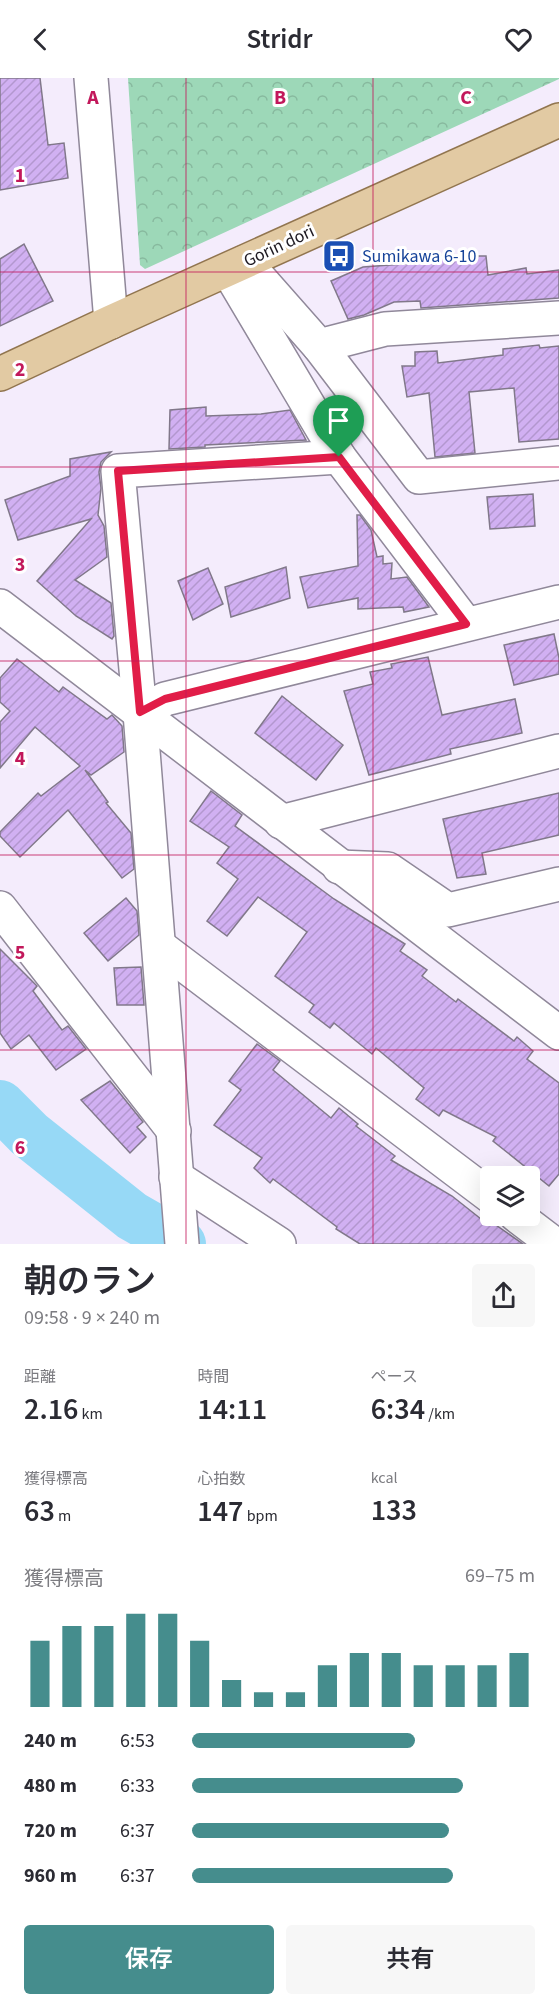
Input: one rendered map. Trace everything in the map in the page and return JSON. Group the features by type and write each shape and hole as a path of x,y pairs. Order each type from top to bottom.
{"main road":[{"name":"Gorin dori","path":"0,374 559,120"}],"street":[{"path":"91,78 111,322"},
{"path":"236,266 320,346 419,477 559,463"},
{"path":"236,266 339,457 466,624"},
{"path":"320,346 385,329 559,318"},
{"path":"181,1233 140,712 118,471 339,457"},
{"path":"140,712 165,699 559,602"},
{"path":"0,606 559,1033"},
{"path":"281,822 559,751"},
{"path":"339,867 388,869 448,910 559,884"},
{"path":"0,908 174,1131"},
{"path":"159,946 480,1188"},
{"path":"176,1177 279,1244"},
{"path":"530,1226 554,1244"}],"green space":[{"path":"128,78 559,79 145,269 140,265"}],"building":[{"path":"0,78 40,78 48,145 64,143 68,178 0,190"},
{"path":"24,244 53,301 0,326 0,259"},
{"path":"439,254 439,256 486,256 488,275 526,268 527,274 559,270 559,298 421,308 420,301 394,302 348,319 331,281 363,267 416,263 415,256"},
{"path":"539,345 540,348 559,346 559,439 519,442 514,388 469,392 475,453 435,457 429,393 407,397 402,366 415,366 415,352 437,351 438,363 503,355 503,349"},
{"path":"206,407 206,416 261,414 290,410 306,440 169,449 170,410"},
{"path":"111,452 101,462 99,472 101,488 98,515 104,526 107,557 75,580 111,603 114,636 112,639 76,616 37,581 91,519 18,540 5,500 70,476 70,459"},
{"path":"533,494 535,526 490,529 487,497"},
{"path":"357,515 360,515 371,530 377,557 383,556 383,564 392,563 391,579 407,577 429,607 404,612 403,607 358,609 358,598 308,608 300,577 358,566"},
{"path":"286,567 290,598 231,617 225,587"},
{"path":"208,568 223,604 193,620 178,581"},
{"path":"554,634 559,658 559,674 514,685 504,645"},
{"path":"428,657 442,715 515,699 522,733 450,749 451,754 369,775 344,691 373,684 370,672 392,668 391,664"},
{"path":"17,659 59,692 63,687 107,719 112,715 122,726 124,752 91,775 85,770 108,802 106,803 131,833 134,869 122,878 68,810 20,857 0,836 0,832 38,793 41,796 80,766 35,727 0,768 0,722 10,711 0,702 0,678"},
{"path":"282,696 343,745 316,780 255,733"},
{"path":"211,791 242,815 235,826 334,899 405,944 400,951 427,970 422,976 456,1002 458,999 514,1041 517,1037 533,1051 527,1059 559,1083 559,1174 549,1186 540,1179 540,1166 524,1166 493,1141 496,1137 443,1110 439,1116 416,1099 424,1088 376,1048 372,1054 334,1023 330,1028 309,1012 314,1005 275,976 307,932 258,897 227,936 207,921 238,879 217,863 229,847 190,821"},
{"path":"559,793 559,835 482,853 486,874 457,878 443,819"},
{"path":"126,898 137,911 139,935 108,961 84,933"},
{"path":"0,949 37,986 33,991 62,1030 68,1026 86,1049 56,1070 29,1035 11,1049 0,1033"},
{"path":"141,967 144,1005 117,1005 114,968"},
{"path":"257,1044 280,1061 273,1070 331,1118 339,1108 358,1124 356,1126 395,1156 391,1160 452,1196 480,1218 480,1226 497,1226 523,1244 360,1244 336,1229 337,1227 273,1179 270,1183 254,1168 262,1158 214,1125 241,1090 229,1081"},
{"path":"110,1081 143,1122 137,1127 146,1137 130,1153 81,1100"}],"waterway":[{"path":"0,1105 29,1134 132,1216 181,1244"}],"place":[{"name":"Sumikawa 6-10","path":"339,256"}],"route":[{"path":"339,457 466,624 165,699 140,712 118,471 339,457"}]}
